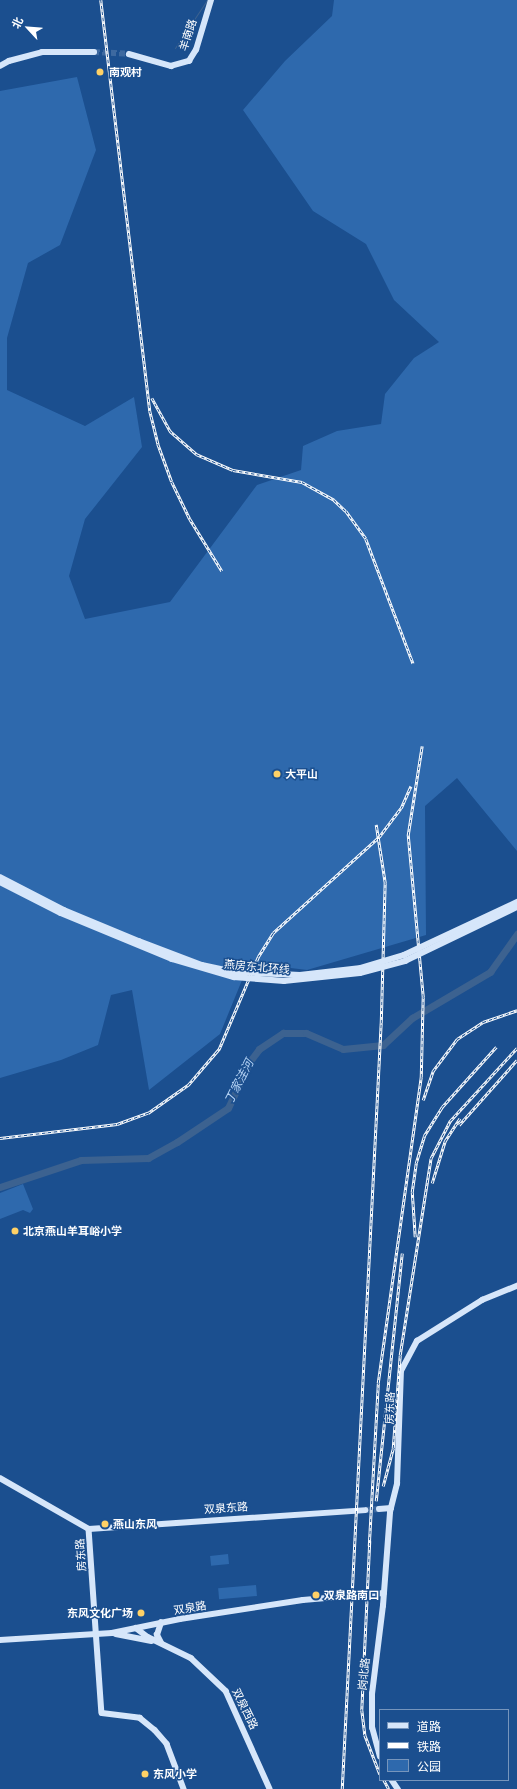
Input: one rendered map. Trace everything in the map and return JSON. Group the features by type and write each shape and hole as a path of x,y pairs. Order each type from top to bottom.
{"main road":[{"name":"羊南路","path":"129,54 171,66 189,61 196,50 210,1"},
{"path":"0,66 9,61 42,52 94,52"},
{"name":"燕房东北环线","path":"0,877 64,910 202,965 234,974 300,975 361,968 404,955 517,902"},
{"name":"燕房东北环线","path":"0,882 61,913 172,959 234,974 284,981 360,973 405,961 517,907"},
{"name":"房东路","path":"384,1593 391,1508 397,1484 401,1371 405,1359 417,1341 435,1328 482,1300 517,1286"},
{"name":"房东路","path":"0,1478 89,1529 102,1713 140,1718 155,1730 167,1744 184,1789"},
{"path":"379,1509 391,1508"},
{"name":"双泉东路","path":"89,1529 365,1510"},
{"name":"双泉路","path":"0,1640 97,1635 303,1600 384,1593"},
{"name":"岗北路","path":"379,1752 371,1713 373,1673 384,1593"},
{"path":"161,1623 157,1635 161,1643"},
{"name":"双泉西路","path":"136,1628 200,1665 226,1691 270,1789"},
{"name":"双泉西路","path":"112,1633 161,1643"}],"green space":[{"path":"334,0 517,0 517,851 457,778 425,806 426,935 307,970 249,963 220,1034 149,1090 132,990 111,995 98,1045 61,1060 0,1078 0,91 77,77 96,150 60,245 28,263 7,338 7,390 85,426 134,397 142,447 85,519 69,576 85,619 170,602 257,485 301,470 303,446 337,431 381,424 385,394 414,358 439,342 394,300 366,244 313,211 243,110 285,61 332,16"},
{"path":"23,1184 33,1209 30,1213 23,1210 0,1219 0,1193"},
{"path":"228,1554 229,1564 211,1566 210,1556"},
{"path":"256,1585 257,1596 219,1599 218,1588"}],"waterway":[{"path":"175,48 207,0"},
{"name":"丁家洼河","path":"0,1187 81,1160 148,1158 177,1142 228,1108 250,1061 259,1049 283,1033 306,1033 343,1049 383,1045 412,1018 490,972 517,934"}],"tunnel":[{"path":"94,52 129,54"},
{"path":"365,1510 379,1509"}],"railway":[{"path":"101,0 150,411 158,444 172,482 190,519 222,571"},
{"path":"152,398 170,431 196,454 233,470 302,482 334,500 346,511 366,539 413,663"},
{"path":"369,1546 378,1383 421,1077 423,997 408,835 422,746"},
{"path":"0,1138 117,1124 148,1113 188,1085 219,1049 258,957 273,933 379,837 401,808 411,786"},
{"path":"342,1789 381,1023 385,883 376,825"},
{"path":"423,1100 433,1071 457,1039 483,1022 517,1010"},
{"path":"415,1237 412,1192 416,1163 424,1136 442,1107 496,1047"},
{"path":"383,1486 393,1448 400,1355 431,1158 450,1121 517,1048"},
{"path":"459,1125 517,1060"},
{"path":"432,1183 445,1141 460,1118"},
{"path":"376,1501 402,1253"},
{"path":"370,1541 362,1710 365,1735 379,1771"},
{"path":"385,1781 389,1789"}],"place":[{"name":"南观村","path":"100,72"},
{"name":"大平山","path":"277,774"},
{"name":"北京燕山羊耳峪小学","path":"15,1231"},
{"name":"燕山东风","path":"105,1524"},
{"name":"双泉路南口","path":"316,1595"},
{"name":"东风文化广场","path":"141,1613"},
{"name":"东风小学","path":"145,1774"}]}
